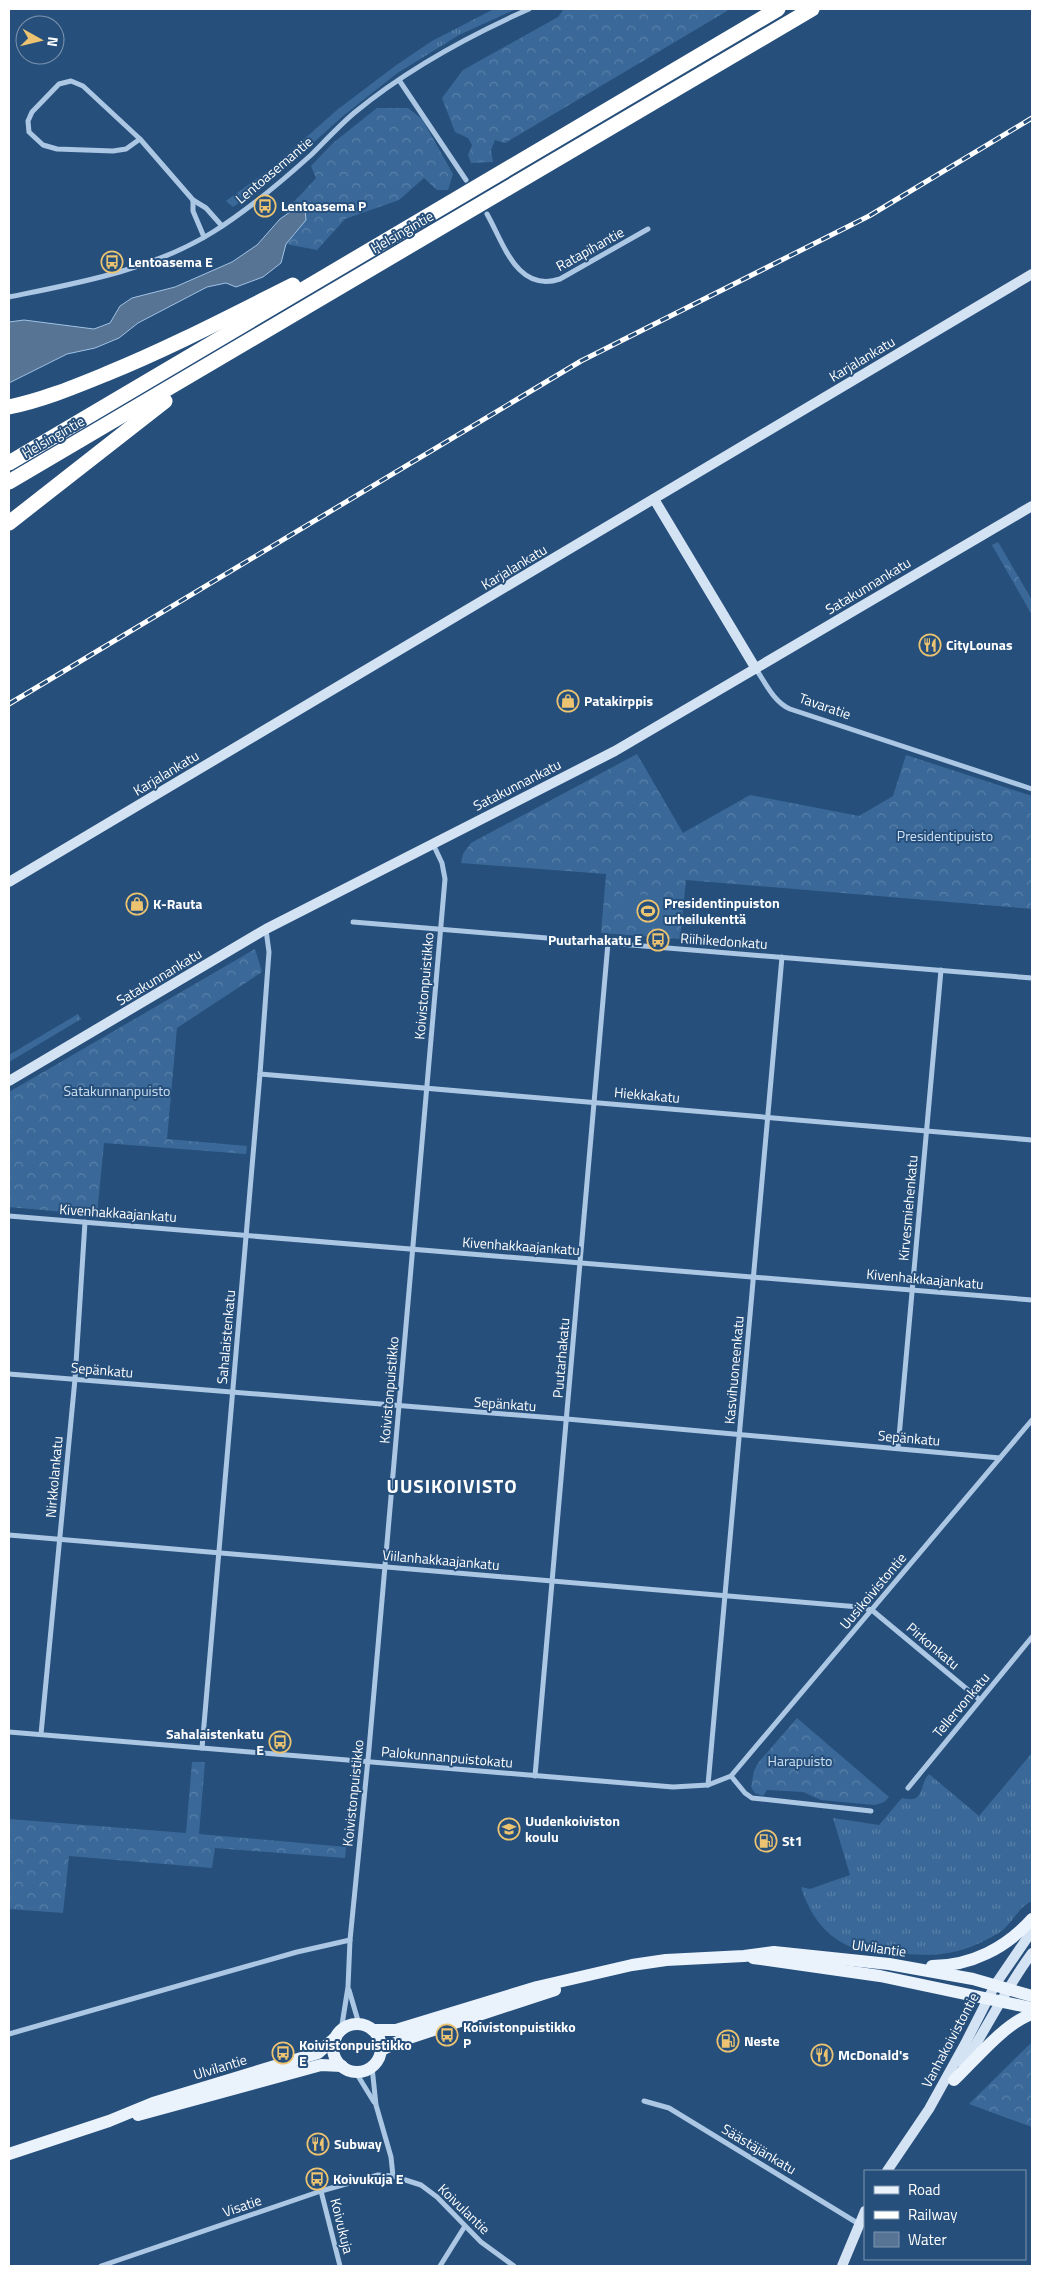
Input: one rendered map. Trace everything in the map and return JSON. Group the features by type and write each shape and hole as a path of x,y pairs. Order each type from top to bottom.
{"highway":[{"name":"Helsingintie","path":"9,463 778,9"},
{"name":"Helsingintie","path":"9,482 812,9"},
{"path":"9,407 70,389 154,354 401,231"},
{"path":"9,523 157,406 198,381 239,348"}],"main road":[{"name":"Karjalankatu","path":"9,882 1032,274"},
{"name":"Tavaratie","path":"654,499 756,669"},
{"name":"Satakunnankatu","path":"9,1081 266,929 615,751 1032,506"},
{"path":"889,1964 934,1966 968,1962 999,1947 1017,1934 1032,1919"},
{"name":"Vanhakoivistontie","path":"888,2170 929,2109 966,2044 995,1985 1032,1930"},
{"name":"Ulvilantie","path":"373,2030 396,2030 537,1987 632,1965 666,1960 744,1956 774,1952 889,1964 995,1985 1032,1996"},
{"name":"Vanhakoivistontie","path":"929,2109 954,2080 984,2033 1008,1989 1032,1953"},
{"name":"Ulvilantie","path":"744,1956 772,1962 880,1976 1032,2008"},
{"name":"Ulvilantie","path":"381,2050 400,2041 539,1996 599,1974"},
{"path":"954,2080 1001,2036 1019,2021 1032,2014"},
{"path":"360,2024 373,2030 380,2042 381,2050 378,2060 372,2067 364,2071 355,2072 342,2066 336,2058 334,2048 338,2034 348,2026 360,2024"},
{"name":"Ulvilantie","path":"9,2154 109,2121 152,2103 318,2053 338,2034"},
{"name":"Ulvilantie","path":"109,2121 154,2112 321,2065 342,2066"},
{"path":"842,2266 864,2213"}],"street":[{"name":"Lentoasemantie","path":"9,296 122,271 187,246 204,237 264,196 354,113 400,80 454,44 528,9"},
{"path":"400,80 466,180"},
{"path":"140,139 126,149 113,151 57,149 43,145 29,132 28,121 32,112 59,84 72,81 83,86 96,96 140,139 193,200 206,208 222,226"},
{"path":"193,200 193,212 204,237"},
{"name":"Ratapihantie","path":"487,214 517,268 527,278 537,282 549,283 560,279 648,229"},
{"name":"Tavaratie","path":"756,669 774,697 785,706 1032,789"},
{"name":"Koivistonpuistikko","path":"338,2034 348,1988 350,1940 445,878 442,863 433,844"},
{"name":"Riihikedonkatu","path":"353,922 1032,978"},
{"name":"Sahalaistenkatu","path":"202,1748 260,1074 268,952 266,929"},
{"name":"Puutarhakatu","path":"535,1776 608,942"},
{"name":"Kasvihuoneenkatu","path":"708,1785 782,957"},
{"name":"Kirvesmiehenkatu","path":"898,1448 941,970"},
{"name":"Hiekkakatu","path":"260,1074 1032,1140"},
{"name":"Kivenhakkaajankatu","path":"9,1216 247,1234 1032,1300"},
{"name":"Nirkkolankatu","path":"42,1734 75,1379 85,1222"},
{"name":"Sepänkatu","path":"9,1374 1000,1458"},
{"name":"Uusikoivistontie","path":"731,1776 1032,1420"},
{"name":"Viilanhakkaajankatu","path":"9,1535 858,1606 872,1610"},
{"name":"Pirkonkatu","path":"872,1610 980,1700"},
{"name":"Tellervonkatu","path":"908,1788 1032,1637"},
{"name":"Palokunnanpuistokatu","path":"9,1732 688,1788 708,1785 731,1776"},
{"path":"731,1776 736,1784 752,1798 871,1812"},
{"path":"9,2034 297,1952 350,1940"},
{"name":"Koivistonpuistikko","path":"348,1988 360,2024"},
{"path":"372,2067 376,2105 391,2157 393,2176"},
{"path":"355,2072 376,2105"},
{"name":"Säästäjänkatu","path":"644,2101 669,2108 859,2224"},
{"name":"Visatie","path":"101,2266 321,2191 367,2178 393,2176"},
{"name":"Koivulantie","path":"393,2176 421,2185 437,2197 481,2242 514,2266"},
{"name":"Koivukuja","path":"321,2191 340,2266"},
{"path":"440,2266 465,2226"}],"green space":[{"path":"494,9 516,9 459,35 396,74 343,116 273,179 233,207 226,201 269,170 337,110 395,66 432,41"},
{"path":"564,9 727,9 727,11 505,143 495,140 491,150 493,162 471,163 468,155 472,145 468,138 455,132 442,98 463,70 558,17"},
{"path":"377,108 408,108 422,119 453,174 448,190 437,190 424,178 399,200 345,219 317,250 286,244 296,233 305,209 300,205 292,204 316,178 311,166 333,143"},
{"path":"998,542 1032,600 1032,615 992,545"},
{"name":"Presidentipuisto","path":"637,754 683,833 750,795 859,816 893,796 906,755 1032,796 1032,909 686,880 680,939 601,933 606,874 461,863 463,854 471,843"},
{"name":"Presidentinpuiston urheilukenttä","path":"627,893 672,898 669,929 624,925"},
{"name":"Satakunnanpuisto","path":"255,949 262,972 177,1028 167,1139 247,1146 246,1154 104,1143 97,1215 9,1207 9,1092"},
{"path":"78,1014 81,1019 9,1062 9,1055"},
{"name":"Harapuisto","path":"797,1718 889,1797 884,1802 875,1805 821,1800 803,1792 767,1790 763,1796 755,1793 751,1787 754,1771 758,1763"},
{"path":"1032,1753 1032,1901 1017,1913 1003,1930 982,1942 958,1951 935,1955 886,1952 886,1956 856,1949 843,1943 822,1926 813,1915 801,1887 810,1889 850,1875 833,1818 879,1825 902,1798 910,1799 918,1796 929,1774 979,1816"},
{"path":"192,1762 205,1762 199,1834 346,1847 345,1858 215,1848 212,1868 69,1856 63,1913 9,1909 9,1819 186,1833"},
{"path":"1032,2042 1032,2127 969,2104"}],"water":[{"path":"300,205 305,209 306,220 286,244 281,263 263,277 236,287 226,283 207,287 138,323 119,338 95,348 67,354 9,383 9,322 24,320 94,329 110,323 120,306 132,298 175,287 232,262 257,245 280,219"}],"railway":[{"path":"9,704 581,361 869,216 1032,118"}],"place":[{"name":"Lentoasema P","path":"265,206"},
{"name":"Lentoasema E","path":"112,262"},
{"name":"CityLounas","path":"930,645"},
{"name":"Patakirppis","path":"568,701"},
{"name":"K-Rauta","path":"137,904"},
{"name":"Presidentinpuiston urheilukenttä","path":"648,911"},
{"name":"Puutarhakatu E","path":"658,940"},
{"name":"Sahalaistenkatu E","path":"280,1742"},
{"name":"Uudenkoiviston koulu","path":"509,1829"},
{"name":"St1","path":"766,1841"},
{"name":"Koivistonpuistikko P","path":"447,2035"},
{"name":"Neste","path":"728,2041"},
{"name":"Koivistonpuistikko E","path":"283,2053"},
{"name":"McDonald's","path":"822,2055"},
{"name":"Subway","path":"318,2144"},
{"name":"Koivukuja E","path":"317,2179"}],"district":[{"name":"UUSIKOIVISTO","path":"452,1486"}]}
